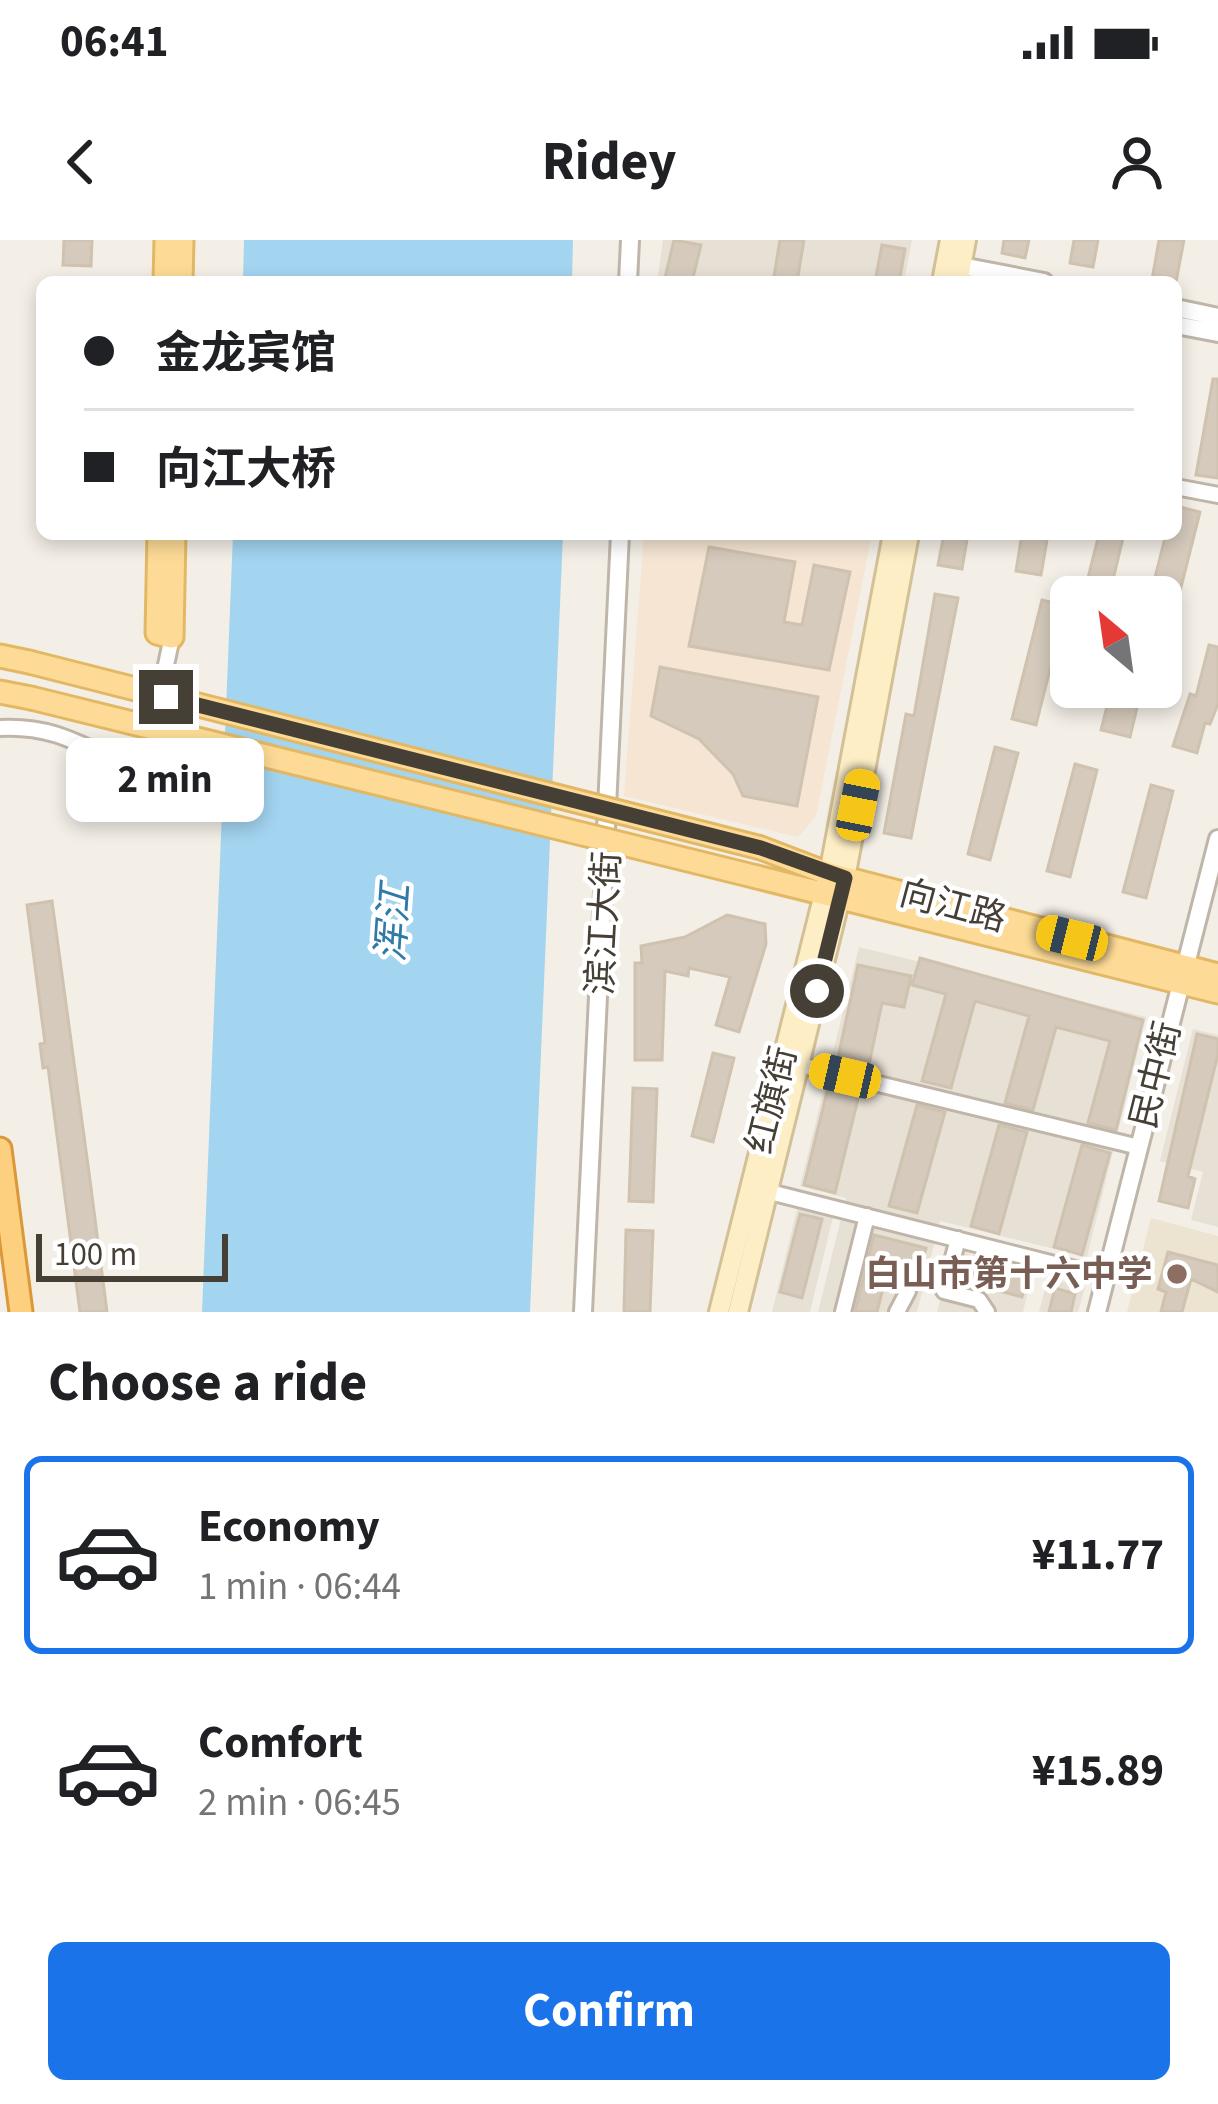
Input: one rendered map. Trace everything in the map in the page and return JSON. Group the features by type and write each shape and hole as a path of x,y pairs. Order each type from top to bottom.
{"highway":[{"path":"0,1149 21,1312"}],"main road":[{"path":"165,276 166,240"},
{"path":"181,276 182,240"},
{"path":"950,240 953,276"},
{"path":"953,276 966,240"},
{"path":"159,540 157,633 172,637 174,540"},
{"name":"红旗街","path":"718,1312 759,1189 835,884 892,540"},
{"path":"835,884 908,540"},
{"name":"向江路","path":"0,656 761,848 835,884"},
{"name":"向江路","path":"0,692 758,878 835,884 1182,975 1218,992"},
{"name":"向江路","path":"1182,975 1218,975"},
{"path":"738,1312 759,1189"}],"street":[{"path":"628,276 630,240"},
{"path":"1182,309 1218,316"},
{"path":"1182,326 1218,334"},
{"path":"1182,488 1218,495"},
{"name":"滨江大街","path":"583,1312 620,540"},
{"path":"0,728 36,726 67,734 128,766 149,745 172,637"},
{"name":"民中街","path":"1097,1312 1218,838"},
{"path":"790,1062 1138,1147"},
{"path":"759,1189 1106,1277"},
{"path":"843,1312 867,1216"},
{"path":"958,1240 944,1291 979,1300 988,1312"},
{"path":"897,1312 908,1291"}],"shaded area":[{"path":"663,240 912,240 905,276 658,276"},
{"path":"644,540 871,540 816,816 798,837 624,796"},
{"path":"859,947 1146,1017 1087,1257 940,1221 917,1312 818,1312 846,1198 800,1186"},
{"path":"1193,1029 1218,1035 1218,1227 1191,1220 1203,1172 1160,1161"},
{"path":"797,1209 833,1217 810,1312 772,1312"},
{"name":"白山市第十六中学","path":"1151,1218 1218,1236 1218,1312 1127,1312"},
{"path":"953,1250 1033,1270 1023,1312 937,1312"},
{"path":"1048,1278 1085,1287 1078,1312 1039,1312"}],"water":[{"path":"244,240 573,240 572,276 243,276"},
{"name":"浑江","path":"233,540 563,540 530,1312 202,1312"}],"building":[{"path":"64,240 92,240 91,266 63,265"},
{"path":"674,240 701,245 693,276 665,276"},
{"path":"780,240 804,240 798,276 774,276"},
{"path":"1004,240 1029,240 1025,258 1002,253"},
{"path":"1074,240 1098,240 1093,267 1070,263"},
{"path":"1159,240 1184,240 1177,276 1153,276"},
{"path":"882,245 905,249 900,276 876,276"},
{"path":"1213,379 1218,379 1218,478 1196,475"},
{"path":"1182,508 1200,512 1182,583 1182,576 1155,576 1164,540 1182,540"},
{"path":"943,540 967,540 962,569 938,565"},
{"path":"1021,540 1047,540 1041,575 1016,571"},
{"path":"1098,540 1123,540 1114,576 1088,576"},
{"path":"709,547 795,562 784,622 802,625 814,565 850,572 829,670 689,646"},
{"path":"935,594 958,598 911,838 884,833 906,714 914,716"},
{"path":"1042,600 1050,602 1050,669 1036,725 1012,719"},
{"path":"1209,645 1218,647 1218,704 1210,724 1205,723 1197,753 1173,746 1190,694 1196,696"},
{"path":"660,667 818,697 797,806 743,796 733,774 699,739 651,716"},
{"path":"1107,708 1137,708 1130,737 1101,730"},
{"path":"995,747 1018,753 990,860 968,854"},
{"path":"1075,764 1097,770 1070,877 1047,871"},
{"path":"1151,785 1173,791 1146,898 1123,892"},
{"path":"52,901 107,1312 80,1312 48,1067 43,1068 40,1044 45,1043 27,905"},
{"path":"727,915 765,924 766,944 739,1032 716,1025 730,977 689,968 688,976 665,971 662,1060 635,1060 635,963 642,963 641,946 685,937"},
{"path":"920,958 1143,1020 1116,1130 1088,1123 1110,1041 1056,1027 1033,1110 1005,1103 1029,1016 975,1001 951,1088 922,1081 946,994 912,985"},
{"path":"858,965 911,976 904,1007 882,1003 868,1069 837,1062"},
{"path":"1197,1034 1218,1039 1218,1054 1188,1176 1195,1179 1188,1208 1159,1201"},
{"path":"713,1053 734,1058 713,1142 692,1136"},
{"path":"829,1084 860,1091 835,1193 804,1185"},
{"path":"633,1088 657,1089 653,1202 629,1201"},
{"path":"917,1105 945,1112 917,1213 889,1206"},
{"path":"999,1125 1027,1132 999,1234 971,1226"},
{"path":"1082,1145 1110,1153 1082,1255 1054,1247"},
{"path":"800,1214 822,1219 802,1298 780,1292"},
{"path":"626,1230 653,1231 650,1312 624,1312"},
{"path":"874,1235 926,1248 918,1276 888,1268 877,1312 855,1312"},
{"path":"1168,1252 1218,1265 1218,1292 1191,1279 1182,1312 1161,1312 1166,1292 1158,1289"},
{"path":"965,1257 1028,1272 1022,1297 959,1280"},
{"path":"1055,1288 1075,1294 1071,1312 1049,1312"}],"place":[{"name":"白山市第十六中学","path":"1177,1274"}],"route":[{"path":"166,697 761,848 845,878 817,991"}]}
